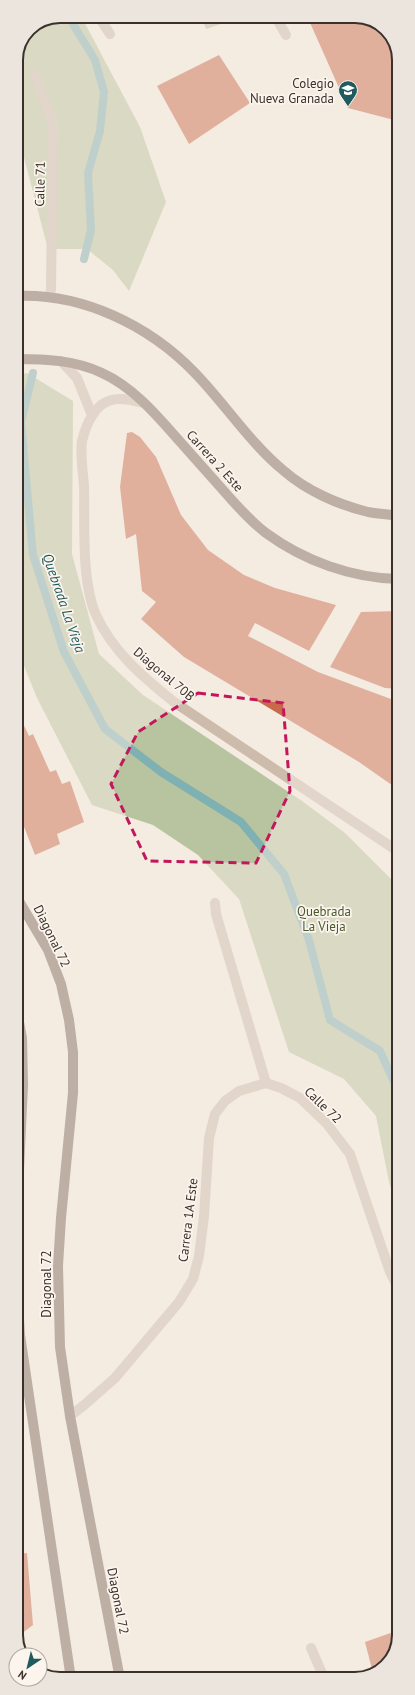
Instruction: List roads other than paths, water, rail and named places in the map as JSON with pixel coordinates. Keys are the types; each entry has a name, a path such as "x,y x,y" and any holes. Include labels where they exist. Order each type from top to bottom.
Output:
{"main road":[{"path":"23,296 49,297 80,303 116,316 147,334 173,353 194,372 265,453 285,472 302,483 345,505 370,512 392,515"},
{"name":"Carrera 2 Este","path":"23,359 61,361 89,367 118,381 157,416 244,514 266,533 293,550 318,562 352,573 392,578"},
{"name":"Diagonal 72","path":"23,908 48,950 61,984 69,1020 73,1052 73,1093 60,1218 58,1266 60,1347 70,1416 119,1672"},
{"name":"Diagonal 72","path":"23,1355 70,1672"}],"street":[{"path":"103,23 110,34"},
{"path":"279,23 286,35"},
{"name":"Calle 71","path":"35,75 53,123 51,290 49,297"},
{"path":"61,361 77,378 92,415"},
{"name":"Diagonal 70B","path":"143,403 122,398 110,400 92,415 82,442 87,584 96,614 106,635 121,655 153,685 174,702 392,847"},
{"path":"215,903 216,914 266,1083"},
{"name":"Carrera 1A Este","path":"70,1416 84,1406 115,1378 179,1302 193,1279 199,1256 204,1216 209,1138 215,1114 225,1101 239,1091 266,1083"},
{"name":"Calle 72","path":"266,1083 282,1088 300,1098 327,1124 350,1154 392,1276"},
{"path":"311,1648 321,1672"}],"waterway":[{"name":"Quebrada La Vieja","path":"72,23 95,60 104,92 100,131 88,173 91,230 84,259"},
{"name":"Quebrada La Vieja","path":"23,414 33,373"},
{"name":"Quebrada La Vieja","path":"23,444 33,555 64,652 105,729 161,772 241,822 284,874 309,940 330,1020 380,1051 392,1078"}],"place":[{"name":"Colegio Nueva Granada","path":"348,107"}]}
